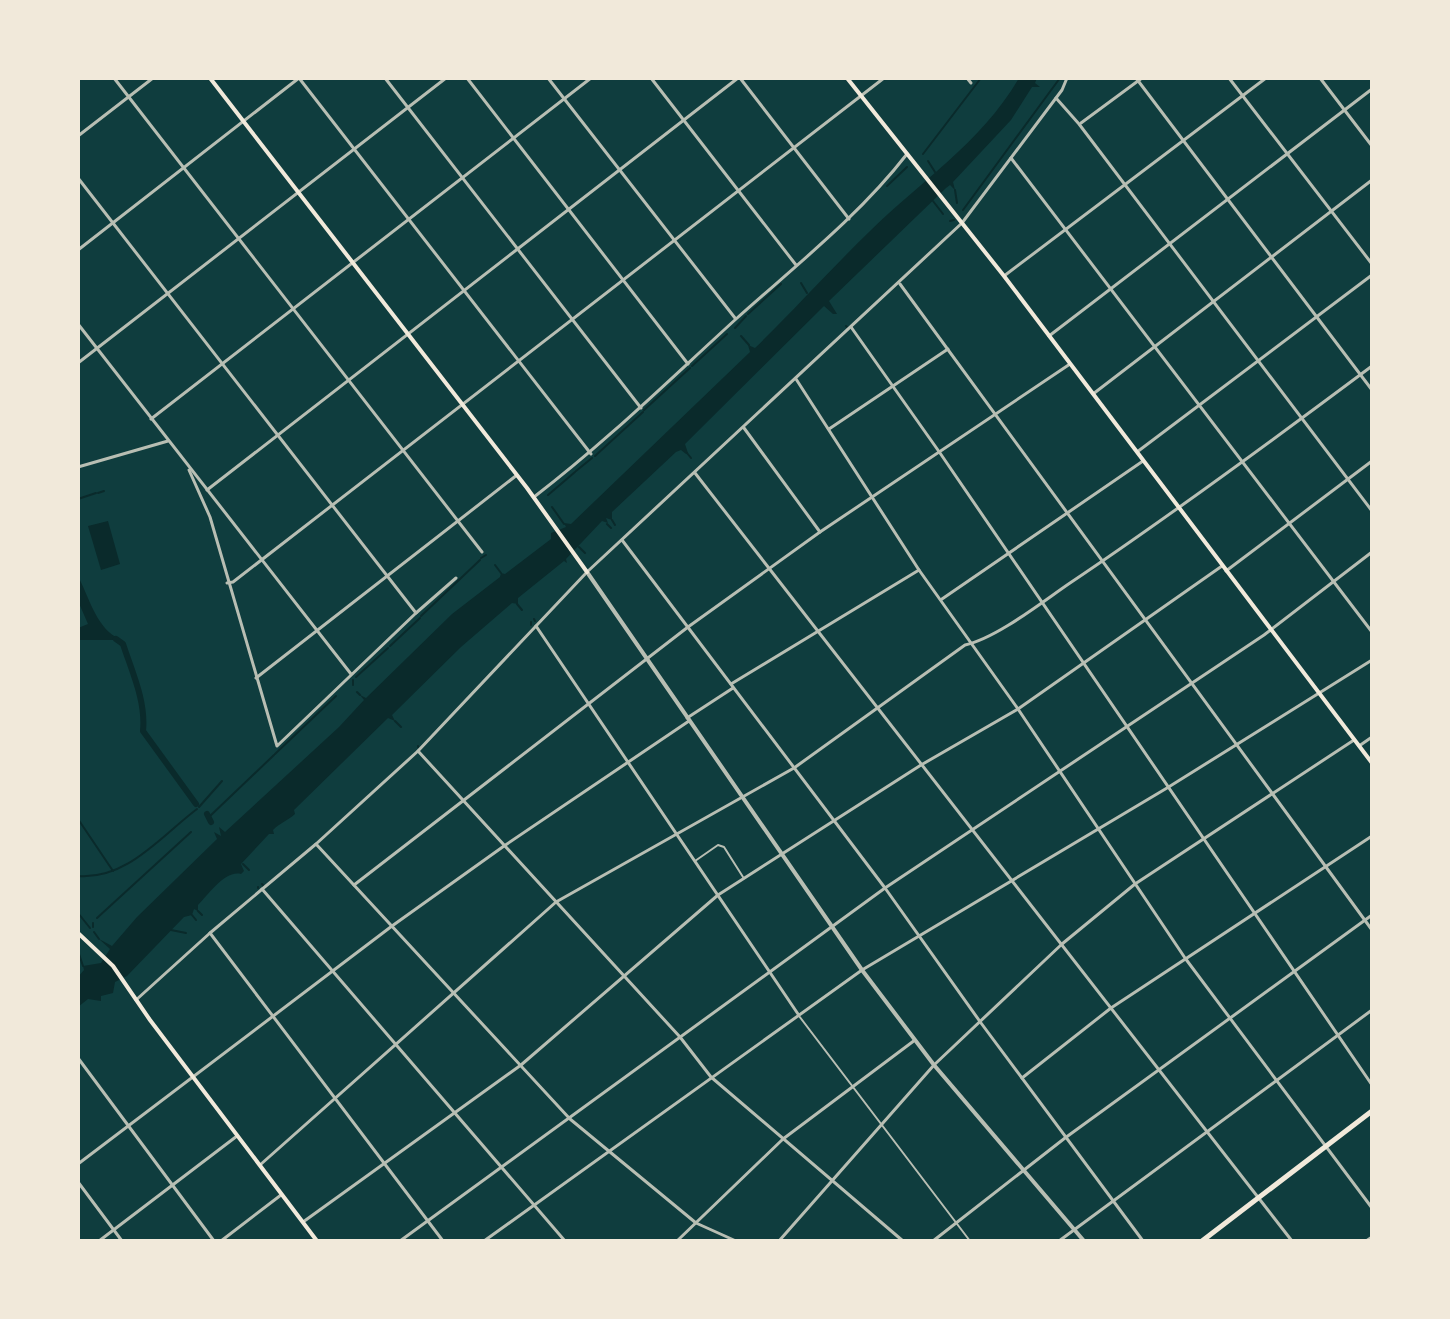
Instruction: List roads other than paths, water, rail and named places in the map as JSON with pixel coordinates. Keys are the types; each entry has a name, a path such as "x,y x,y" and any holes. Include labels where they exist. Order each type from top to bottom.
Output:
{"main road":[{"path":"210,78 534,497 587,572"},
{"path":"847,78 1004,276 1372,763"},
{"path":"78,933 104,955 317,1241"},
{"path":"1202,1241 1372,1111"}],"street":[{"path":"114,78 482,552"},
{"path":"78,136 153,78"},
{"path":"78,250 299,78 591,454"},
{"path":"385,78 641,408"},
{"path":"78,363 446,78"},
{"path":"467,78 688,364"},
{"path":"548,78 736,319"},
{"path":"151,419 591,78"},
{"path":"651,78 796,265"},
{"path":"207,490 739,78 849,219"},
{"path":"227,583 233,582 332,506 884,78"},
{"path":"967,78 971,83"},
{"path":"136,1000 418,751 587,572 962,223 1067,78"},
{"path":"1229,78 1372,264"},
{"path":"1004,276 1266,78"},
{"path":"1320,78 1372,146"},
{"path":"1079,124 1139,79 1372,390"},
{"path":"1049,336 1372,89"},
{"path":"1055,98 1079,124 1215,301 1372,511"},
{"path":"534,497 591,454 849,219 880,188 907,154"},
{"path":"1010,157 1372,632"},
{"path":"78,178 416,613"},
{"path":"1093,394 1372,180"},
{"path":"1137,452 1372,275"},
{"path":"900,282 1372,930"},
{"path":"78,324 351,675"},
{"path":"851,327 1372,1085"},
{"path":"829,429 948,349"},
{"path":"354,885 688,627 872,496 1070,364"},
{"path":"260,1165 556,902 794,768 965,645 979,642 1041,603 1179,509 1372,366"},
{"path":"796,379 919,570 1018,709 1185,958 1372,1208"},
{"path":"744,428 820,532"},
{"path":"78,467 168,441"},
{"path":"941,600 1143,461"},
{"path":"1226,571 1372,461"},
{"path":"189,470 210,517 277,746 456,578"},
{"path":"695,473 1292,1241"},
{"path":"256,678 517,475"},
{"path":"622,540 885,888 1143,1241"},
{"path":"400,1241 885,888 1270,629 1372,552"},
{"path":"303,1222 521,1065 718,895 921,765 1018,709 1222,566"},
{"path":"78,1164 272,1015 504,846 628,762 731,686 919,570"},
{"path":"587,572 862,970 934,1065 1084,1241"},
{"path":"535,625 798,1014 970,1241"},
{"path":"484,1241 862,970 1167,788 1372,660"},
{"path":"1359,746 1372,737"},
{"path":"779,1241 934,1065 1062,944 1135,884 1354,740"},
{"path":"418,751 680,1037 711,1077 903,1241"},
{"path":"1022,1078 1111,1008 1372,836"},
{"path":"316,844 570,1119 696,1223 736,1241"},
{"path":"695,861 718,845 724,847 744,878"},
{"path":"262,889 565,1241"},
{"path":"933,1241 1065,1138 1160,1072 1372,915"},
{"path":"210,933 443,1241"},
{"path":"1059,1241 1372,1010"},
{"path":"677,1241 783,1139 915,1040"},
{"path":"78,1058 214,1241"},
{"path":"99,1241 237,1136"},
{"path":"78,1182 122,1241"},
{"path":"221,1241 282,1195"},
{"path":"1366,1241 1372,1237"}],"water":[{"path":"1019,78 1037,78 1035,83 1040,87 1032,87 1011,120 953,182 955,190 950,185 946,188 829,301 837,314 824,306 685,444 688,453 681,450 676,452 612,512 612,520 606,518 608,523 602,521 566,559 567,563 564,561 518,598 518,604 512,603 461,647 392,715 395,721 388,718 294,810 295,814 273,830 274,834 269,834 241,864 244,871 241,874 229,876 218,884 198,905 198,911 194,909 192,915 184,917 127,976 115,982 113,993 101,996 101,1001 88,999 78,1007 78,977 84,970 83,966 101,963 110,949 99,939 112,946 137,917 217,839 214,832 221,836 219,827 225,832 339,727 364,700 360,695 366,698 452,614 500,577 501,573 505,574 551,539 551,533 566,527 564,523 571,524 750,352 748,345 755,348 869,232 969,142"},
{"path":"108,521 120,564 101,570 88,526"},
{"path":"78,576 98,618 116,637 115,640 78,640 78,628 88,624 78,601"}],"waterway":[{"path":"923,154 981,78"},
{"path":"963,210 1060,78"},
{"path":"928,161 935,172"},
{"path":"887,186 907,167"},
{"path":"955,190 957,203"},
{"path":"933,201 943,214"},
{"path":"950,221 954,220"},
{"path":"801,283 807,293"},
{"path":"748,314 781,284"},
{"path":"735,328 746,316"},
{"path":"692,366 727,334"},
{"path":"741,336 749,345"},
{"path":"644,410 690,368"},
{"path":"595,456 643,412"},
{"path":"687,453 691,458"},
{"path":"576,471 592,458"},
{"path":"548,495 575,472"},
{"path":"98,493 104,491"},
{"path":"78,499 96,493"},
{"path":"552,507 564,524"},
{"path":"612,520 615,525"},
{"path":"607,524 611,528"},
{"path":"579,547 585,553"},
{"path":"481,558 486,555"},
{"path":"421,616 480,560"},
{"path":"495,565 501,573"},
{"path":"517,604 522,610"},
{"path":"390,646 420,618"},
{"path":"116,639 123,644 138,687 143,731 196,804"},
{"path":"356,677 388,648"},
{"path":"353,680 353,685"},
{"path":"357,692 360,695"},
{"path":"275,754 336,696"},
{"path":"395,721 401,727"},
{"path":"209,817 274,755"},
{"path":"199,807 222,781"},
{"path":"78,876 96,875 128,864 197,809"},
{"path":"207,814 211,822"},
{"path":"78,819 113,871"},
{"path":"97,918 191,832"},
{"path":"243,864 249,870"},
{"path":"198,911 202,915"},
{"path":"78,913 90,928"},
{"path":"192,915 196,920"},
{"path":"171,930 186,933"},
{"path":"94,932 99,939"},
{"path":"78,951 83,966"}]}
